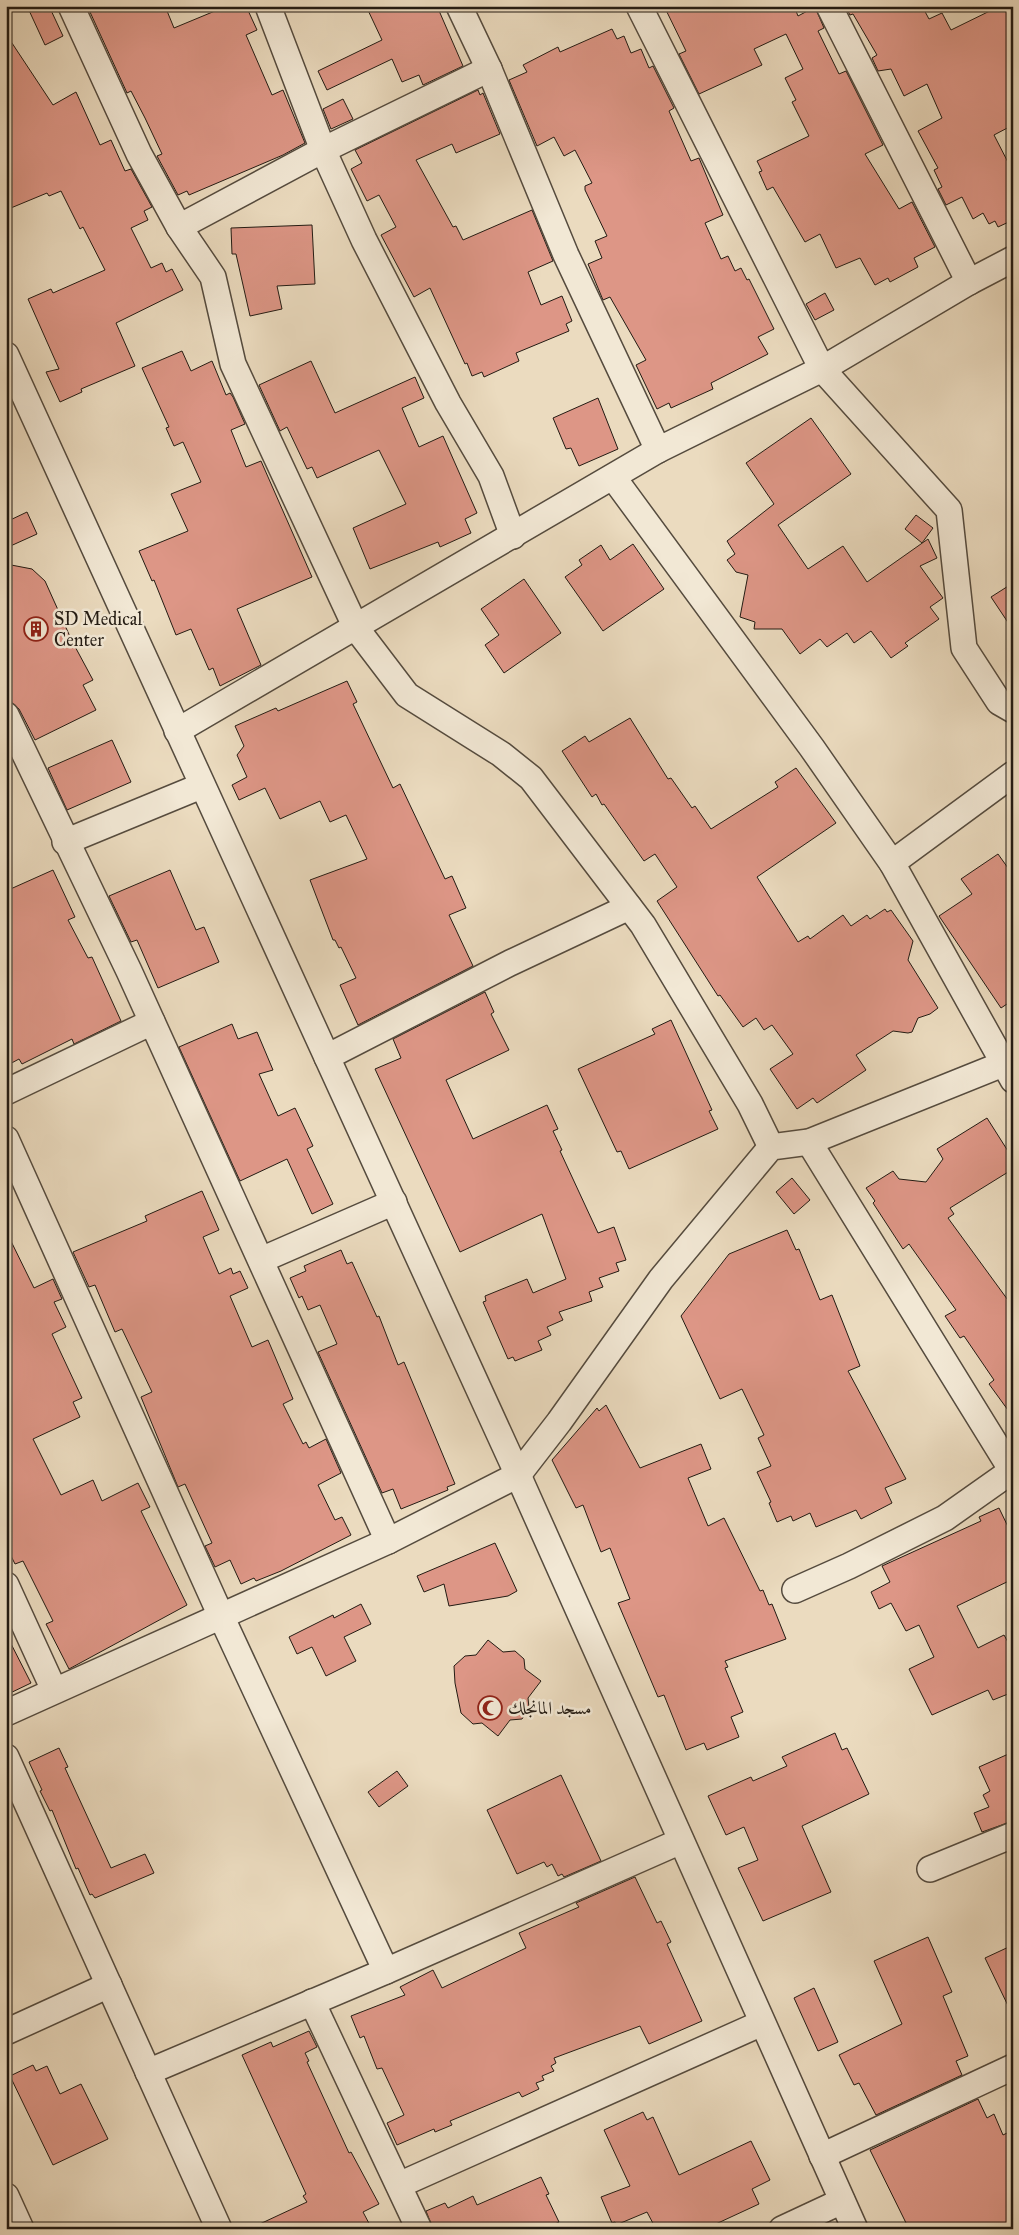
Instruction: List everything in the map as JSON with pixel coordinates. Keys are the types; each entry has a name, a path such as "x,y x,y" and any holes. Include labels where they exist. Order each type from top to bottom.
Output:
{"street":[{"path":"72,6 139,154 179,226 213,277 233,364 356,628 407,695 501,754 531,778 643,925 750,1104 771,1147"},
{"path":"268,6 322,150 364,240 439,386 491,476 513,536"},
{"path":"459,6 489,69 566,255 658,450"},
{"path":"639,6 822,369 949,510 964,648 999,702 1013,710"},
{"path":"829,6 968,282"},
{"path":"179,226 322,150 489,69"},
{"path":"177,731 658,450 822,369 968,282 1013,259"},
{"path":"6,355 201,786 518,1475 855,2229"},
{"path":"6,1713 388,1541 518,1475 559,1422 661,1279 771,1147 809,1142 1010,1069 892,863 812,748 613,477"},
{"path":"6,715 16,763 65,842 152,1022 388,1541"},
{"path":"892,863 1013,774"},
{"path":"65,842 201,786"},
{"path":"327,1057 510,963 629,907"},
{"path":"6,1092 152,1022"},
{"path":"6,1139 221,1616 386,1971"},
{"path":"795,1590 857,1562 945,1518 1012,1474 1006,1461 809,1142"},
{"path":"261,1260 394,1202"},
{"path":"6,1585 54,1690"},
{"path":"6,1757 219,2229"},
{"path":"930,1870 1013,1835"},
{"path":"148,2072 386,1971 681,1841"},
{"path":"6,2032 109,1985"},
{"path":"312,2002 419,2229"},
{"path":"399,2185 762,2023"},
{"path":"822,2156 1013,2067"},
{"path":"6,2196 21,2229"},
{"path":"782,2229 842,2201"}],"building":[{"path":"27,6 49,6 63,36 45,45"},
{"path":"103,6 165,6 174,28 227,6 246,6 257,30 246,35 272,95 283,90 305,143 283,155 189,195 187,191 178,195 157,156 162,154 145,118 131,91 127,93 90,12"},
{"path":"366,6 437,6 463,66 423,85 419,75 402,82 392,59 327,90 318,71 382,40"},
{"path":"664,6 794,6 798,16 815,7 824,28 818,31 839,74 846,71 883,145 865,154 899,209 912,202 935,247 914,258 918,267 890,282 888,278 875,285 860,258 836,268 820,234 805,242 773,187 767,190 759,172 762,171 757,161 809,136 792,102 796,100 785,78 803,69 786,34 754,49 762,65 699,94 679,54 686,51"},
{"path":"845,6 922,6 929,19 942,13 951,30 1000,6 1013,6 1013,125 994,135 1013,172 1013,220 998,227 995,221 989,224 983,213 973,219 962,197 946,205 938,189 942,187 934,170 938,168 918,131 942,118 927,84 904,96 891,69 878,71 872,58 877,55 853,14 850,15"},
{"path":"612,29 617,39 624,36 631,53 641,49 649,68 653,66 674,108 669,111 691,161 699,158 723,215 705,223 721,259 728,256 735,271 741,268 747,280 749,279 774,329 758,337 768,354 711,383 713,389 671,408 669,403 657,409 636,365 646,360 610,297 603,300 588,264 602,258 595,241 607,236 585,190 585,186 592,183 575,150 564,156 554,137 537,146 509,80 527,72 523,65 558,47 560,52"},
{"path":"6,34 53,105 76,92 100,145 111,140 125,171 131,169 152,207 144,211 148,220 131,228 151,268 162,263 166,272 172,269 183,290 116,323 135,366 81,389 82,392 60,402 46,372 59,369 28,299 51,289 53,293 105,270 83,227 80,229 61,191 49,196 47,193 6,210"},
{"path":"478,90 480,95 483,93 500,134 456,153 452,144 416,160 453,227 456,226 463,240 532,210 553,261 528,272 541,305 562,296 572,321 566,324 569,331 516,353 519,361 484,377 482,372 472,376 430,288 414,297 381,235 396,227 379,195 367,201 351,169 362,163 355,150"},
{"path":"343,99 353,119 331,129 323,109"},
{"path":"312,225 315,284 277,286 282,309 250,316 236,254 232,254 231,228"},
{"path":"825,293 834,310 815,320 806,304"},
{"path":"182,351 191,371 212,361 226,395 230,393 233,397 245,424 231,430 246,467 261,461 312,577 237,609 261,665 220,686 213,668 209,670 191,629 176,635 154,580 152,581 139,551 188,531 171,494 201,482 183,442 174,446 166,428 169,427 142,368"},
{"path":"311,361 335,413 415,377 424,398 402,408 419,447 443,436 477,513 465,519 471,533 440,547 438,542 370,569 353,528 406,504 379,450 317,478 312,467 307,469 287,427 280,431 259,385"},
{"path":"598,398 618,449 579,466 571,448 566,449 553,418"},
{"path":"811,418 851,474 778,525 808,569 843,546 867,582 928,539 937,558 920,566 943,598 930,607 939,619 905,643 908,646 891,658 871,631 854,643 847,633 827,647 820,639 800,654 782,629 754,629 755,622 740,617 748,575 736,572 727,560 735,554 727,541 774,504 746,463"},
{"path":"27,512 37,534 6,548 6,522"},
{"path":"916,515 933,528 922,543 905,529"},
{"path":"633,544 664,589 603,631 565,577 582,565 579,560 601,545 610,560"},
{"path":"6,564 32,569 45,581 72,641 93,680 83,685 96,710 35,740 19,709 11,702 6,692"},
{"path":"524,579 561,633 504,673 485,645 499,635 481,609"},
{"path":"1013,583 1013,630 991,597"},
{"path":"347,681 357,702 353,704 393,788 400,784 445,879 452,876 466,908 449,915 473,966 358,1025 340,985 356,978 341,947 339,948 335,940 333,940 310,880 367,859 346,815 330,822 320,801 280,819 265,788 239,800 232,785 247,777 237,755 244,746 235,726 276,708 278,711"},
{"path":"630,718 668,779 671,778 692,808 695,806 711,829 778,787 775,782 796,768 836,823 757,877 798,942 808,936 810,939 843,915 851,926 867,915 870,919 885,909 887,912 891,910 913,941 908,960 938,1008 930,1014 918,1018 912,1032 893,1031 856,1055 866,1070 817,1103 813,1098 797,1109 770,1069 793,1054 772,1025 764,1030 756,1018 743,1027 720,995 718,996 657,901 677,887 655,854 644,861 604,804 602,805 596,794 592,797 562,751 585,736 589,742"},
{"path":"112,740 131,782 67,810 48,768"},
{"path":"998,854 1013,875 1013,1000 1001,1008 939,916 972,894 961,879"},
{"path":"53,870 75,917 68,920 88,958 92,957 121,1021 74,1044 72,1039 22,1064 19,1059 6,1066 6,891"},
{"path":"170,870 196,930 204,927 219,962 158,988 137,940 131,942 109,896"},
{"path":"485,992 494,1012 491,1014 509,1050 446,1080 473,1139 547,1105 558,1129 553,1131 562,1150 560,1151 598,1233 614,1227 626,1260 616,1263 619,1271 599,1278 603,1287 589,1292 592,1301 559,1312 563,1320 547,1327 551,1335 538,1341 542,1350 515,1361 513,1357 508,1359 483,1302 486,1301 485,1296 527,1279 533,1293 566,1279 542,1214 460,1252 375,1069 401,1058 393,1039"},
{"path":"671,1020 712,1110 709,1111 718,1129 629,1169 621,1151 617,1152 578,1069 655,1034 652,1029"},
{"path":"232,1024 238,1039 257,1032 273,1070 259,1074 278,1116 295,1108 313,1146 307,1149 333,1204 312,1214 287,1159 240,1181 179,1047"},
{"path":"987,1118 1013,1159 1013,1169 950,1208 954,1214 948,1218 1013,1307 1013,1417 989,1384 994,1380 964,1336 960,1338 945,1316 956,1310 909,1244 903,1249 873,1203 875,1201 866,1188 893,1171 899,1179 926,1182 943,1159 937,1149"},
{"path":"792,1178 810,1200 794,1214 776,1192"},
{"path":"202,1191 219,1230 203,1237 219,1274 231,1268 233,1274 240,1271 248,1288 230,1296 252,1347 268,1340 293,1399 283,1404 303,1444 306,1442 309,1448 326,1439 341,1473 318,1485 335,1520 342,1517 351,1535 281,1571 256,1581 254,1578 241,1584 230,1560 215,1567 205,1546 212,1543 185,1484 178,1487 141,1397 152,1392 122,1329 115,1332 95,1285 89,1287 73,1252 147,1221 145,1216"},
{"path":"787,1230 796,1250 799,1249 820,1300 832,1295 860,1366 848,1371 906,1479 885,1488 892,1503 861,1519 856,1510 816,1527 810,1513 793,1521 791,1516 777,1522 769,1503 771,1502 757,1472 771,1466 758,1438 764,1435 742,1389 720,1399 681,1316 729,1254"},
{"path":"6,1231 34,1288 53,1279 62,1299 54,1302 66,1327 52,1334 82,1398 73,1402 80,1417 33,1439 61,1495 93,1480 102,1501 138,1483 150,1507 141,1511 187,1605 69,1669 46,1624 53,1621 23,1561 15,1564 6,1546"},
{"path":"341,1250 347,1264 352,1262 377,1317 379,1316 398,1365 404,1362 455,1484 447,1487 448,1490 401,1509 393,1489 382,1493 318,1352 337,1344 320,1305 308,1310 302,1296 299,1298 290,1278 306,1271 304,1266"},
{"path":"606,1405 640,1468 701,1444 711,1469 688,1478 708,1526 724,1518 760,1591 763,1590 769,1605 772,1604 786,1639 725,1661 728,1667 725,1668 743,1712 731,1717 739,1737 707,1750 704,1743 686,1750 664,1695 658,1697 618,1603 630,1599 610,1548 601,1552 583,1505 576,1508 552,1460 597,1408 599,1411"},
{"path":"999,1508 1013,1537 1013,1579 957,1606 978,1648 1004,1635 1013,1651 1013,1692 993,1700 988,1690 932,1715 909,1669 934,1657 919,1625 906,1631 891,1603 879,1609 871,1592 890,1582 882,1566 981,1521 979,1517"},
{"path":"495,1543 517,1591 508,1596 449,1606 444,1584 424,1592 417,1576"},
{"path":"361,1604 371,1624 344,1637 356,1661 326,1676 312,1647 297,1654 289,1637 333,1615 334,1618"},
{"path":"6,1634 31,1683 6,1695"},
{"path":"488,1640 503,1652 515,1651 524,1659 525,1669 541,1681 528,1698 529,1708 522,1719 510,1720 498,1736 482,1723 473,1724 461,1713 455,1683 454,1666 465,1656 476,1655"},
{"path":"835,1733 842,1750 847,1748 869,1794 802,1826 831,1892 763,1921 738,1868 758,1860 744,1827 726,1835 708,1796 751,1777 753,1781 787,1766 782,1757"},
{"path":"59,1748 68,1767 65,1768 111,1868 145,1854 154,1873 95,1898 92,1894 90,1895 78,1868 76,1869 52,1810 50,1811 40,1791 42,1790 29,1762"},
{"path":"1013,1752 1013,1821 982,1832 974,1813 989,1807 983,1795 990,1791 979,1767"},
{"path":"397,1771 408,1786 379,1807 368,1792"},
{"path":"561,1775 601,1861 564,1877 562,1874 558,1876 552,1864 547,1867 544,1862 517,1874 487,1810"},
{"path":"635,1877 657,1923 661,1921 671,1942 667,1944 702,2021 649,2044 640,2026 554,2058 556,2063 551,2066 554,2071 542,2076 544,2080 536,2083 539,2089 522,2097 519,2092 450,2121 452,2125 435,2132 434,2129 397,2145 387,2123 404,2115 382,2068 377,2069 364,2036 360,2038 351,2016 405,1995 400,1987 433,1970 442,1988 526,1948 519,1933 579,1907 576,1903"},
{"path":"928,1937 952,1992 943,1996 968,2056 956,2061 962,2075 876,2115 859,2083 854,2085 839,2055 902,2024 874,1961"},
{"path":"1013,1945 1013,2016 985,1958"},
{"path":"814,1988 838,2042 818,2051 794,1998"},
{"path":"309,2031 317,2047 305,2053 309,2061 307,2062 349,2153 351,2152 379,2204 363,2212 372,2229 249,2229 307,2202 303,2196 306,2194 242,2055 271,2042 273,2047"},
{"path":"33,2065 36,2071 47,2066 60,2094 81,2084 108,2139 53,2165 10,2076"},
{"path":"978,2099 987,2118 994,2114 1003,2135 1013,2130 1013,2229 909,2229 870,2150"},
{"path":"643,2112 647,2120 653,2117 679,2175 751,2141 770,2180 752,2189 759,2204 705,2229 656,2229 647,2212 616,2225 615,2222 612,2223 601,2197 630,2186 604,2130"},
{"path":"541,2177 549,2194 546,2195 559,2222 545,2229 433,2229 426,2211 445,2203 448,2208 473,2196 477,2205"}],"place":[{"name":"SD Medical Center","path":"36,629"},
{"name":"مسجد المانجلك","path":"490,1708"}]}
